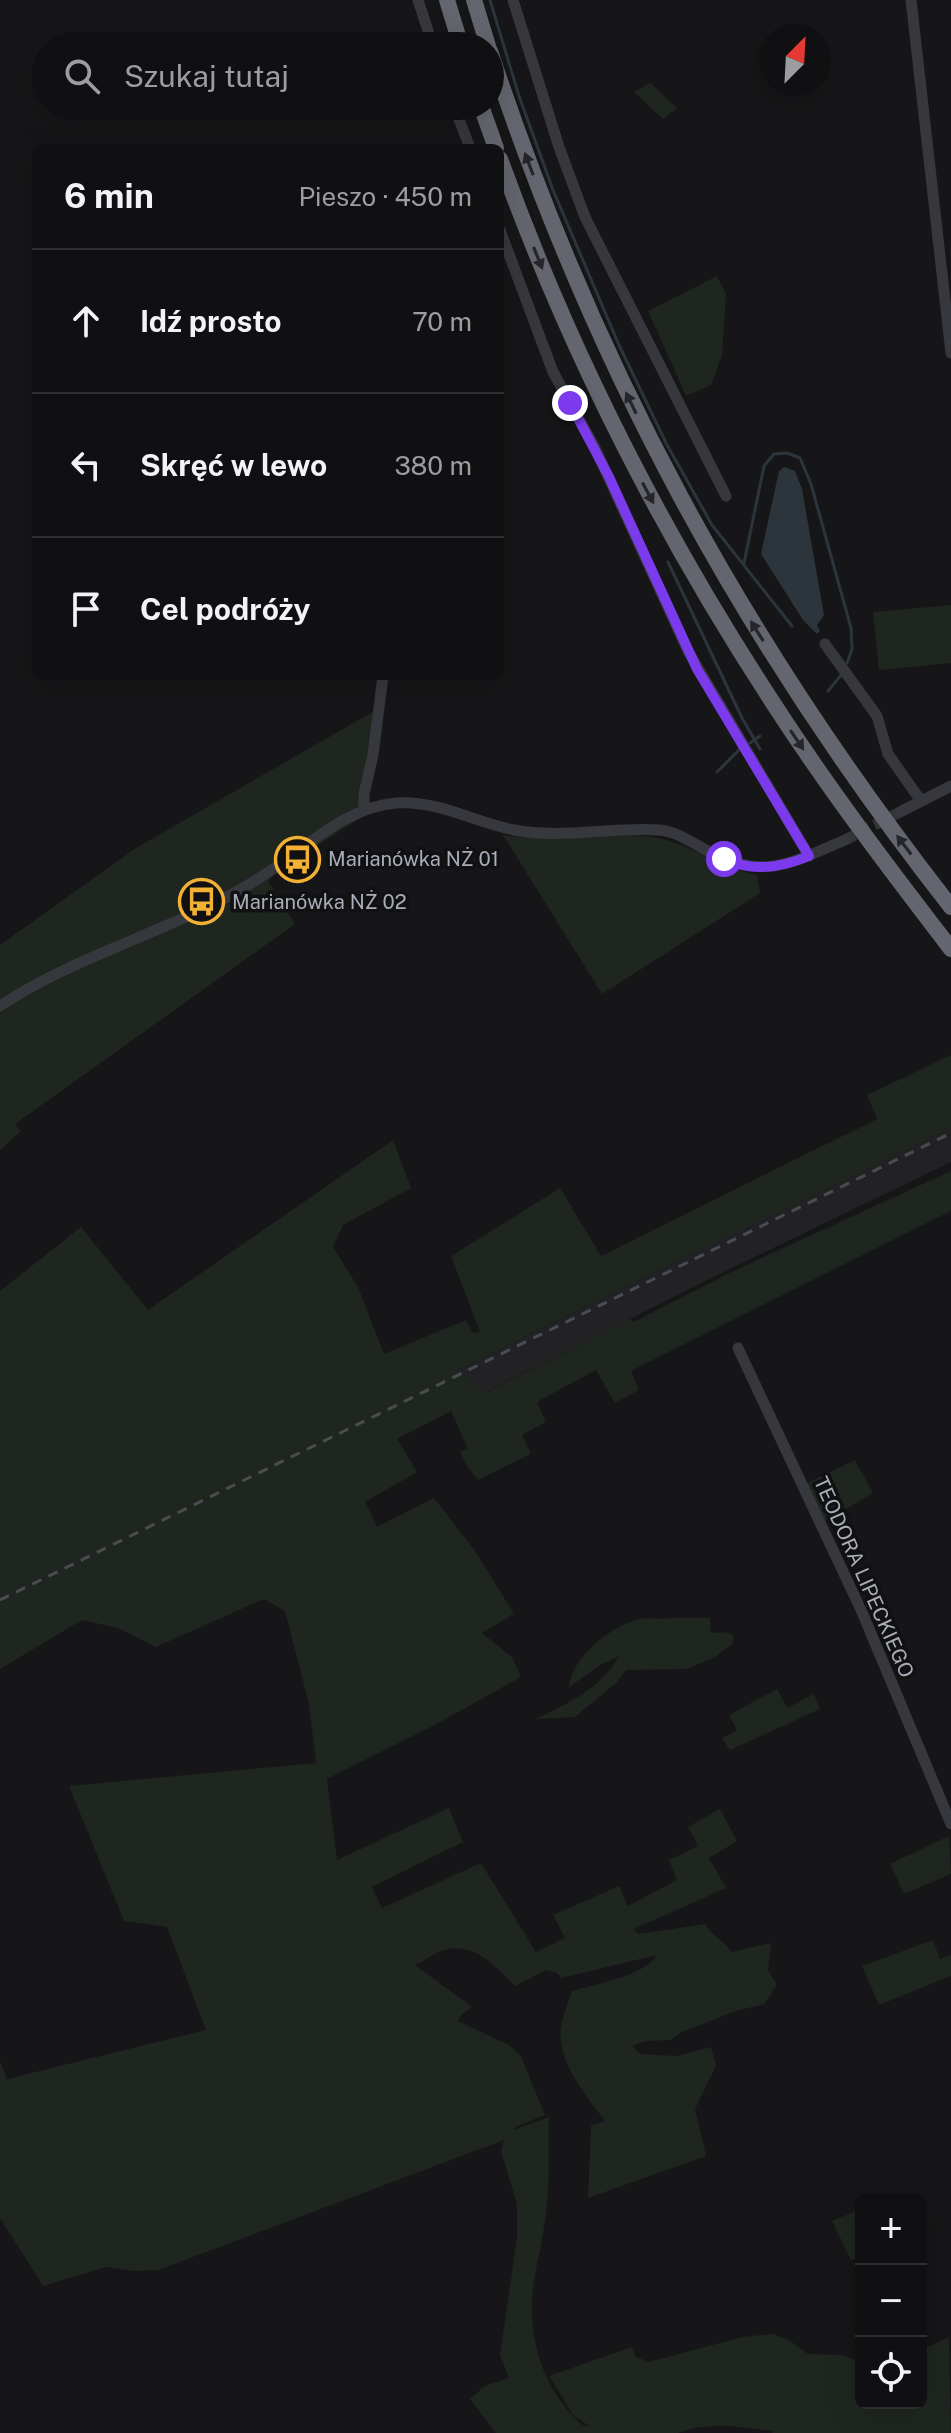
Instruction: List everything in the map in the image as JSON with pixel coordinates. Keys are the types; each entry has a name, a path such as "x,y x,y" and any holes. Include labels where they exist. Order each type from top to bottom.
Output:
{"highway":[{"path":"447,0 457,32"},
{"path":"474,0 484,32"},
{"path":"504,93 582,296 673,486 793,689 867,796 951,907"},
{"path":"486,120 495,144"},
{"path":"504,169 589,375 677,546 793,735 951,949"}],"street":[{"path":"418,0 428,32"},
{"path":"513,0 559,147 585,217 726,496"},
{"path":"911,0 951,353"},
{"path":"459,120 468,144"},
{"path":"504,241 553,372 602,463 687,649 809,856"},
{"path":"825,644 877,716 888,754 921,801"},
{"path":"364,810 362,803 373,755 382,680"},
{"path":"900,812 951,786"},
{"path":"0,1006 34,986 240,890 331,828 364,810 394,803 422,804 529,832 663,830 730,862 749,867 776,867 845,840"},
{"name":"TEODORA LIPECKIEGO","path":"738,1348 862,1612 951,1824"}],"shaded area":[{"path":"650,83 677,108 663,119 634,92"},
{"path":"717,276 726,294 722,355 711,385 686,396 648,311"},
{"path":"784,467 795,471 802,489 824,615 817,625 820,631 817,634 803,620 761,554 779,471"},
{"path":"951,605 951,663 879,670 873,612"},
{"path":"381,707 365,815 270,876 269,883 295,924 15,1124 21,1131 0,1150 0,945 136,848"},
{"path":"503,835 540,838 634,835 666,840 757,875 760,893 602,994"},
{"path":"951,1055 951,1128 457,1370 485,1393 630,1319 634,1322 729,1273 951,1171 951,1211 631,1371 639,1390 615,1403 596,1370 537,1402 546,1422 522,1435 531,1454 478,1480 460,1452 468,1449 451,1411 397,1439 417,1472 365,1502 377,1527 434,1498 476,1552 514,1614 482,1633 512,1657 521,1677 433,1726 327,1779 337,1860 449,1808 463,1842 372,1887 382,1908 481,1863 536,1952 565,1938 553,1915 619,1886 628,1906 677,1880 669,1860 698,1846 688,1827 720,1809 737,1841 709,1858 726,1888 634,1929 638,1934 705,1924 731,1952 771,1943 768,1970 777,1985 764,2004 736,2011 682,2032 671,2040 645,2041 632,2046 640,2054 676,2056 711,2047 716,2066 695,2109 706,2156 588,2198 591,2126 605,2121 582,2089 563,2053 561,2027 564,2013 572,1991 631,1974 657,1955 561,1978 557,1973 546,1970 515,1986 484,1958 465,1949 441,1951 415,1965 472,2007 458,2021 509,2045 521,2056 545,2115 513,2130 549,2117 547,2203 532,2302 535,2342 540,2361 557,2396 569,2412 584,2426 589,2426 573,2415 549,2376 632,2347 636,2357 649,2362 742,2337 772,2334 789,2340 808,2354 843,2355 855,2360 855,2409 927,2409 927,2347 949,2337 951,2433 772,2433 774,2431 726,2426 702,2427 678,2433 496,2433 470,2399 485,2386 509,2378 500,2355 517,2238 517,2204 501,2151 504,2140 158,2270 106,2267 43,2286 0,2218 0,2061 7,2079 206,2030 167,1927 124,1921 69,1786 316,1763 309,1704 285,1611 264,1599 156,1647 118,1628 82,1620 0,1669 0,1291 81,1227 148,1310 393,1140 411,1188 343,1225 333,1247 358,1287 384,1354 466,1320 473,1333 480,1332 451,1256 560,1188 601,1256 877,1119 867,1095"},
{"path":"951,1128 951,1162 484,1393 457,1370"},
{"path":"855,1460 873,1493 822,1523 807,1483"},
{"path":"710,1618 711,1633 734,1635 732,1644 714,1658 686,1669 626,1670 617,1682 575,1717 535,1719 583,1694 603,1677 619,1656 569,1687 571,1676 585,1654 617,1628 639,1619"},
{"path":"777,1689 787,1708 814,1694 820,1709 730,1750 722,1738 737,1730 729,1715"},
{"path":"949,1836 951,1874 904,1894 890,1864"},
{"path":"933,1940 940,1959 951,1955 951,1976 879,2005 862,1966"},
{"path":"855,2211 855,2258 851,2260 832,2221"}],"waterway":[{"path":"490,0 500,32"},
{"path":"504,46 553,190 619,345 666,443 712,525 792,626"},
{"path":"744,563 764,466 774,454 787,453 800,458 811,484 851,628 852,649 847,663"},
{"path":"668,562 742,718 760,749"},
{"path":"828,691 842,674"},
{"path":"750,743 760,736"},
{"path":"717,772 740,749"}],"tunnel":[{"path":"845,840 900,812"}],"railway":[{"path":"0,1600 951,1133"}],"place":[{"name":"Marianówka NŻ 01","path":"297,859"},
{"name":"Marianówka NŻ 02","path":"201,902"}],"route":[{"path":"570,403 609,477 697,669 809,856 765,868 744,867 724,859"}]}
